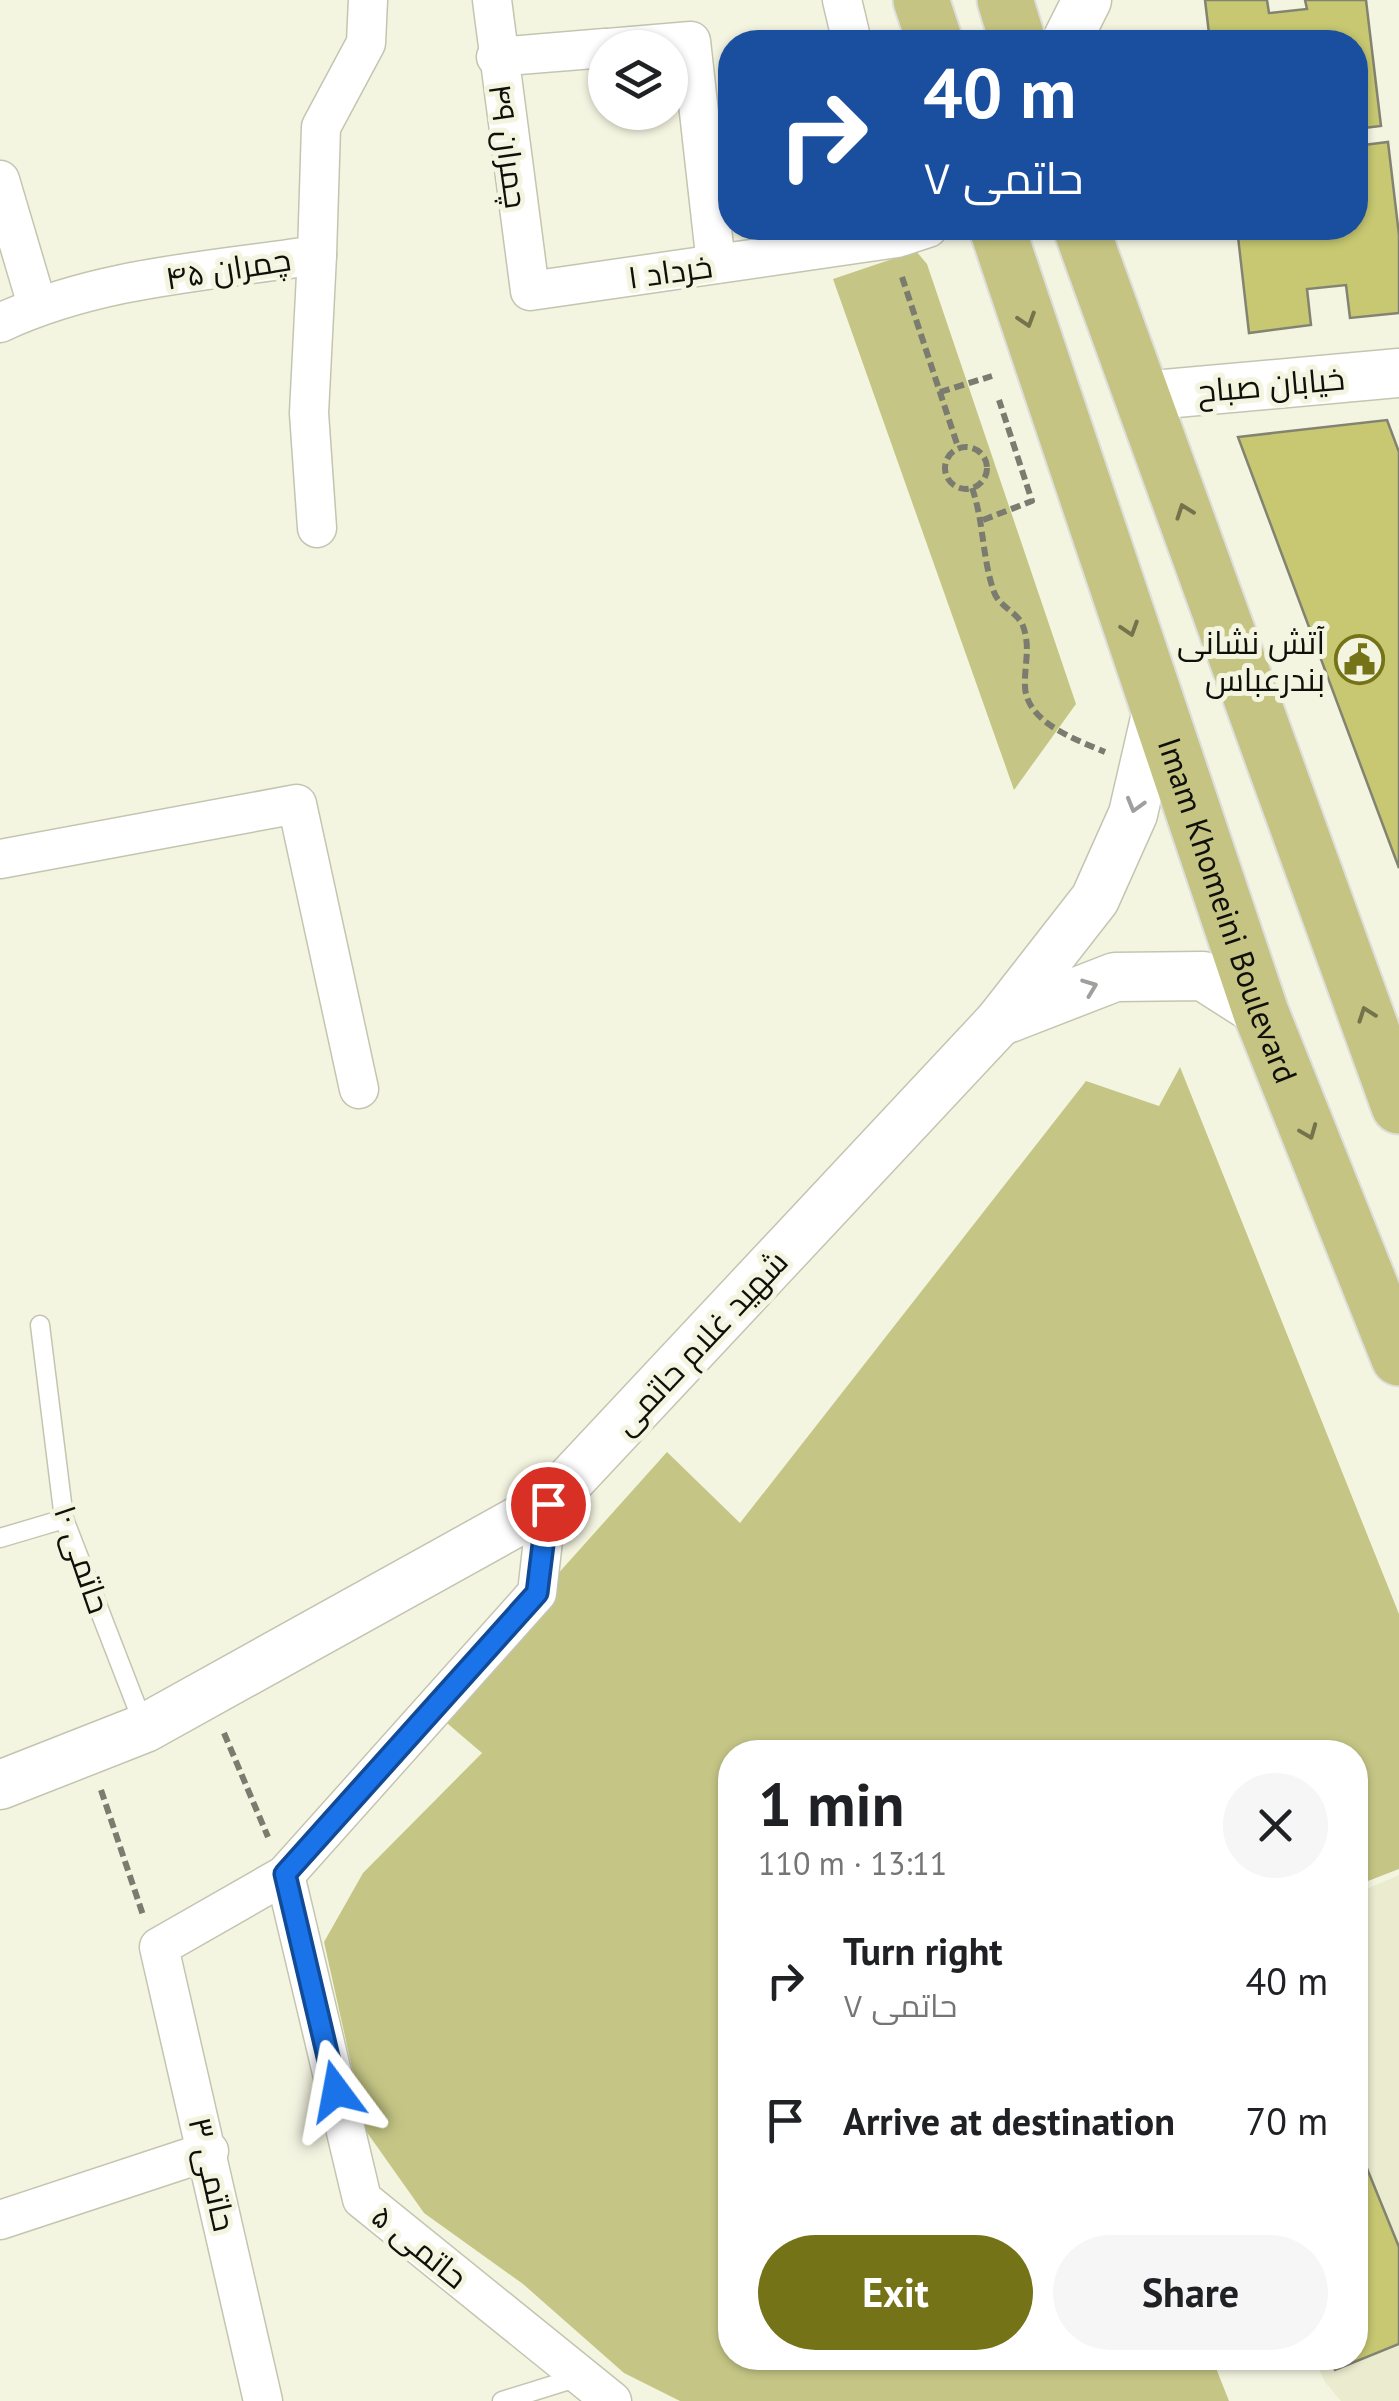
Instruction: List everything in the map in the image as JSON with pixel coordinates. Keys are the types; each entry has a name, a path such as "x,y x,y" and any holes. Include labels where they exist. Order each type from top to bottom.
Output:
{"main road":[{"path":"921,0 932,30"},
{"path":"1005,0 1014,30"},
{"name":"Imam Khomeini Boulevard","path":"1001,240 1261,1013 1399,1358"},
{"path":"1086,240 1399,1106"}],"street":[{"name":"چمران ۴۵","path":"0,323 38,305 110,286 317,255 322,126 366,43 368,0"},
{"name":"چمران ۴۹","path":"492,0 496,56 530,291"},
{"path":"842,0 849,30"},
{"path":"1072,30 1086,0"},
{"path":"688,41 691,41 716,264"},
{"path":"496,56 588,49"},
{"path":"0,180 38,305"},
{"name":"خرداد ۱","path":"530,291 854,240"},
{"path":"317,255 309,413 317,528"},
{"name":"خیابان صباح","path":"1142,396 1399,372"},
{"path":"1000,1022 1095,899 1134,814 1157,710"},
{"path":"0,859 297,804 358,1089"},
{"name":"شهید غلام حاتمی","path":"0,1785 145,1728 548,1504 1000,1022 1114,977 1203,976 1261,1013"},
{"path":"159,1948 285,1874 537,1593 548,1504"},
{"name":"حاتمی ۵","path":"285,1874 362,2199 612,2401"},
{"name":"حاتمی ۳","path":"159,1948 209,2152 263,2401"},
{"path":"0,2220 209,2152"}],"lane":[{"name":"حاتمی ۱۰","path":"40,1325 64,1518 145,1728"},
{"path":"0,1538 64,1518"},
{"path":"502,2401 579,2377"}],"path":[{"path":"905,240 902,280 958,446"},
{"path":"983,520 1032,501 986,358"},
{"path":"940,392 992,376"},
{"path":"958,446 978,449 988,465 982,484 963,491 946,480 944,460 958,446"},
{"path":"972,488 983,520 986,568 996,599 1022,622 1029,657 1025,690 1042,719 1143,772"},
{"path":"207,1692 285,1874"},
{"path":"88,1752 147,1928 159,1948"}],"shaded area":[{"path":"1399,1875 1399,2401 1341,2401 1320,2370 1368,2370 1368,1888"}],"green space":[{"path":"916,251 927,264 1076,704 1014,790 833,279"},
{"path":"1180,1067 1399,1614 1399,1869 1368,1881 1368,1740 718,1740 718,2370 1217,2370 1229,2401 680,2401 624,2373 523,2284 424,2213 366,2131 324,1942 363,1873 482,1753 434,1712 667,1452 740,1523 1086,1081 1159,1106"}],"building":[{"path":"1205,0 1267,0 1269,13 1307,9 1305,0 1366,0 1381,126 1368,128 1368,30 1209,30"},
{"path":"1388,142 1399,235 1399,313 1350,318 1346,285 1307,289 1311,325 1249,333 1238,240 1368,240 1368,144"},
{"name":"آتش نشانی بندرعباس","path":"1387,420 1399,452 1399,868 1238,437"},
{"path":"1368,2171 1399,2247 1399,2344 1368,2357"}],"place":[{"name":"آتش نشانی بندرعباس","path":"1360,660"}],"route":[{"path":"336,2091 285,1874 537,1593 548,1504"}]}
